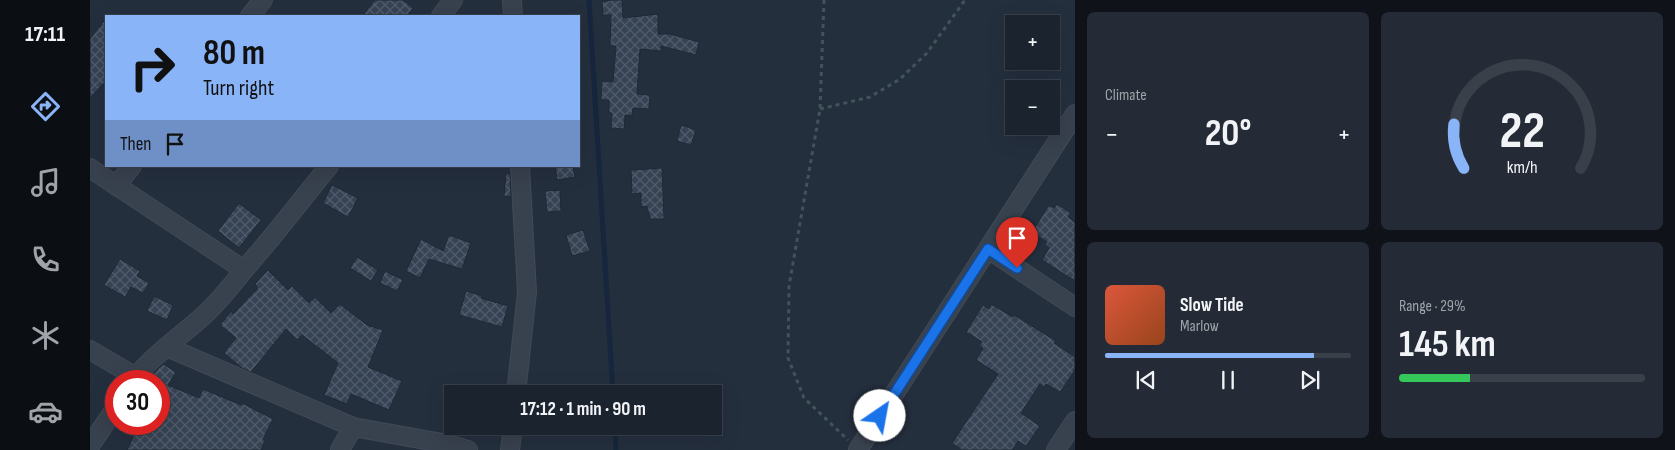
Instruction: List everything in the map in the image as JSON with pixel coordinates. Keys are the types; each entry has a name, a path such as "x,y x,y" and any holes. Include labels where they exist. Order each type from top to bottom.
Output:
{"street":[{"path":"251,15 263,0"},
{"path":"442,15 453,0"},
{"path":"512,0 513,15"},
{"path":"858,450 1075,114"},
{"path":"116,186 131,167"},
{"path":"144,370 224,295 328,167"},
{"path":"517,385 527,292 520,167"},
{"path":"90,168 244,270"},
{"path":"988,249 1075,307"},
{"path":"167,347 353,427 468,450"},
{"path":"90,350 121,370"},
{"path":"1056,450 1075,421"},
{"path":"90,446 105,424"},
{"path":"340,450 353,427"},
{"path":"510,450 512,435"}],"path":[{"path":"824,0 820,109 789,286 788,358 804,398 858,450"},
{"path":"820,109 870,97 900,78 926,53 965,0"}],"building":[{"path":"375,0 403,0 413,8 408,15 363,15"},
{"path":"622,0 623,18 658,14 658,34 670,34 699,42 696,55 661,46 661,51 640,49 637,94 650,95 649,109 633,108 632,116 625,115 624,129 611,128 612,113 609,113 609,100 601,100 602,81 613,82 616,46 610,46 611,15 603,15 602,2"},
{"path":"105,19 105,82 90,98 90,39"},
{"path":"681,125 696,130 691,145 677,141"},
{"path":"555,167 573,167 575,177 557,180"},
{"path":"662,168 664,219 650,219 647,206 641,207 641,193 632,194 631,170"},
{"path":"506,173 510,174 511,197 504,196"},
{"path":"332,185 358,198 348,217 323,203"},
{"path":"560,190 561,211 547,212 545,191"},
{"path":"239,203 261,220 239,248 218,231"},
{"path":"1057,204 1071,213 1068,217 1075,222 1075,281 1042,260 1049,248 1045,245 1047,242 1032,232 1049,205 1054,208"},
{"path":"583,230 590,251 572,256 566,235"},
{"path":"449,235 471,243 462,269 429,259 420,278 406,271 421,239 443,251"},
{"path":"357,257 378,270 371,281 350,268"},
{"path":"120,259 140,271 137,276 149,283 143,293 131,287 125,297 104,285"},
{"path":"268,270 288,290 292,286 309,303 315,297 331,313 340,304 367,325 383,330 368,367 402,381 389,410 351,394 347,404 324,395 338,363 302,335 297,340 286,329 251,372 242,368 224,353 236,338 220,325 231,311 233,314 258,288 255,284"},
{"path":"385,271 403,280 397,291 380,283"},
{"path":"466,291 482,296 481,298 508,306 502,327 459,315"},
{"path":"154,296 173,305 167,320 147,311"},
{"path":"991,304 1013,317 1014,315 1056,341 1054,343 1075,357 1075,370 1060,392 1046,384 1044,387 1040,384 1021,413 1040,426 1026,446 1018,441 1012,450 962,450 952,443 998,374 976,360 983,348 979,345 982,342 966,332 983,305 989,309"},
{"path":"163,364 176,372 170,382 170,370 157,370"},
{"path":"170,386 199,398 203,389 241,405 242,403 273,419 263,439 265,440 261,450 127,450 134,435 170,435"}],"waterway":[{"path":"589,0 612,385"},
{"path":"615,435 616,450"}],"route":[{"path":"880,416 988,249 1017,268"}]}
